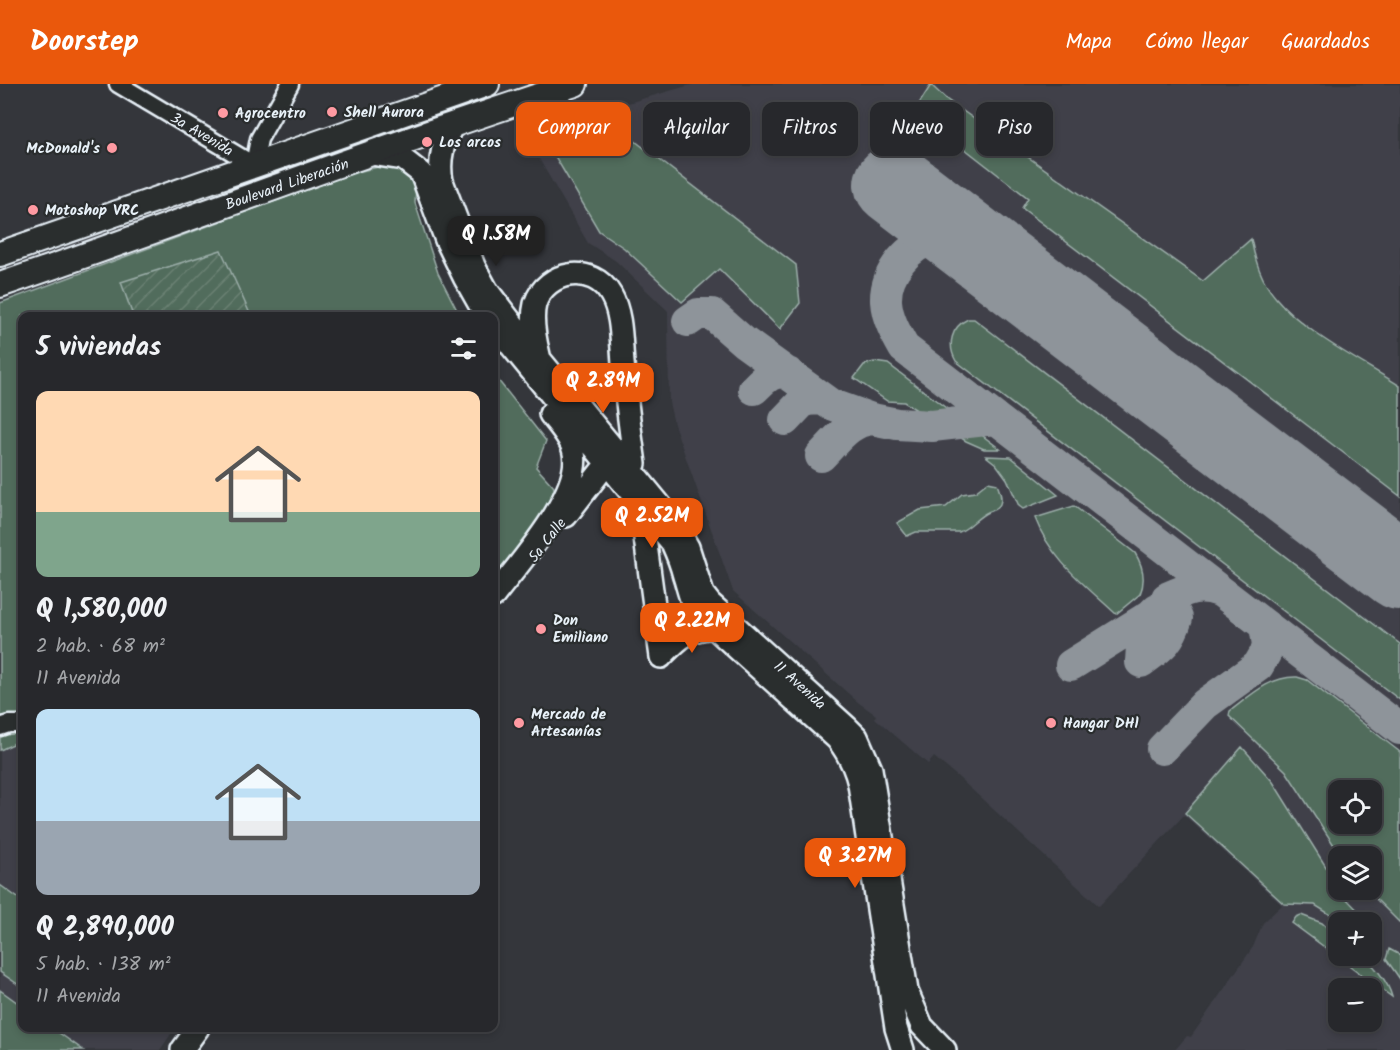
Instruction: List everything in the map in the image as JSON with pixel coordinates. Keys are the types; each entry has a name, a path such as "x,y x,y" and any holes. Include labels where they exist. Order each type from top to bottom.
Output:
{"highway":[{"name":"Boulevard Liberación","path":"0,254 487,84"},
{"name":"Boulevard Liberación","path":"0,285 454,123 575,84"}],"main road":[{"name":"11 Avenida","path":"454,123 445,140 440,167 442,181 474,266 487,290 539,358 671,518 688,547 703,594 710,603 847,738"},
{"path":"371,154 403,159 421,172 446,240 484,312"},
{"path":"539,358 534,320 535,305 542,291 552,280 565,275 591,278 607,289 616,306 635,464"},
{"name":"11 Avenida","path":"498,330 672,543 680,560 693,606 714,628 847,738"},
{"path":"498,351 562,430 574,452 574,469 563,502 498,591"},
{"path":"616,440 627,397"},
{"name":"5a Calle","path":"498,604 601,471"},
{"path":"643,523 661,657 686,634 699,628 714,628"},
{"path":"847,738 846,751 855,767 859,784 897,1036 903,1050"},
{"path":"847,738 871,769 907,991 922,1026 945,1050"},
{"path":"182,1050 195,1032"}],"street":[{"name":"3a Avenida","path":"118,84 254,165"},
{"path":"254,165 259,139 290,84"},
{"path":"0,727 18,724"}],"shaded area":[{"path":"694,84 1400,84 1400,1050 1175,1050 1187,1036 1191,1037 1253,947 1263,923 1282,905 1184,815 1099,906 958,777 934,757 928,764 875,718 876,715 859,703 733,591 674,424 669,402 668,311 616,261 588,243 537,156 631,156 631,102"},
{"path":"18,742 18,1032 172,1032 160,1050 0,1050 0,750"}],"green space":[{"path":"931,85 950,102 920,102"},
{"path":"964,112 976,120 976,156 1026,156 1203,281 1251,239 1263,277 1276,298 1288,311 1318,335 1400,386 1400,496 1022,208 1028,198 964,148"},
{"path":"631,138 643,147 643,156 655,156 796,265 800,303 780,329 719,269 682,302 624,248 599,231 555,156 631,156"},
{"path":"386,165 395,166 410,176 416,186 415,203 438,273 458,312 18,312 18,742 0,750 0,303 349,174"},
{"path":"221,250 249,312 132,312 121,282"},
{"path":"974,319 1400,644 1400,700 956,361 951,343 952,337 962,322"},
{"path":"874,362 888,364 1000,449 984,449 966,441 904,402 887,401 854,378 864,365"},
{"path":"498,380 546,441 536,467 554,487 547,510 498,578"},
{"path":"986,456 1011,457 1058,495 1023,509 1019,506 1007,479 996,464"},
{"path":"988,482 997,484 1001,496 999,506 959,532 916,532 907,536 897,523 920,510 946,507 962,494 975,492"},
{"path":"1074,506 1135,553 1140,563 1143,578 1140,594 1116,614 1059,559 1035,518"},
{"path":"1297,677 1307,680 1400,752 1400,923 1377,900 1382,900 1382,846 1335,846 1286,771 1229,716 1230,711 1253,693 1278,680"},
{"path":"1242,747 1273,782 1328,870 1328,900 1348,900 1359,912 1328,913 1315,905 1284,904 1185,813"},
{"path":"0,885 18,898 18,984 0,972"},
{"path":"1301,915 1322,923 1328,929 1328,950 1292,923 1296,917"},
{"path":"1389,949 1400,955 1400,979 1386,959"},
{"path":"1350,966 1373,966 1384,979 1392,997 1382,990 1382,978 1366,978"},
{"path":"0,990 18,1003 18,1032 58,1032 83,1050 0,1050"}],"taxiway":[{"path":"965,238 944,237 927,241 908,253 894,270 886,301 892,326 904,348 1400,729"},
{"path":"688,321 698,314 712,314 744,342 830,404 872,419 897,424 932,426 995,419"},
{"path":"754,389 765,378 773,374 788,373"},
{"path":"785,420 804,400 823,399"},
{"path":"821,456 850,427 872,419"},
{"path":"1151,615 1143,630 1141,662 1164,643 1174,626 1177,618 1167,598 1186,590 1199,588 1219,591"},
{"path":"1071,665 1157,609"},
{"path":"1162,749 1205,704 1258,666 1268,645 1265,626"}],"runway":[{"path":"894,184 1400,570"}],"place":[{"name":"Shell Aurora","path":"332,112"},
{"name":"Agrocentro","path":"223,113"},
{"name":"Los arcos","path":"427,142"},
{"name":"McDonald's","path":"112,148"},
{"name":"Motoshop VRC","path":"33,210"},
{"name":"Don Emiliano","path":"541,629"},
{"name":"Mercado de Artesanías","path":"519,723"},
{"name":"Hangar DHl","path":"1051,723"}]}
